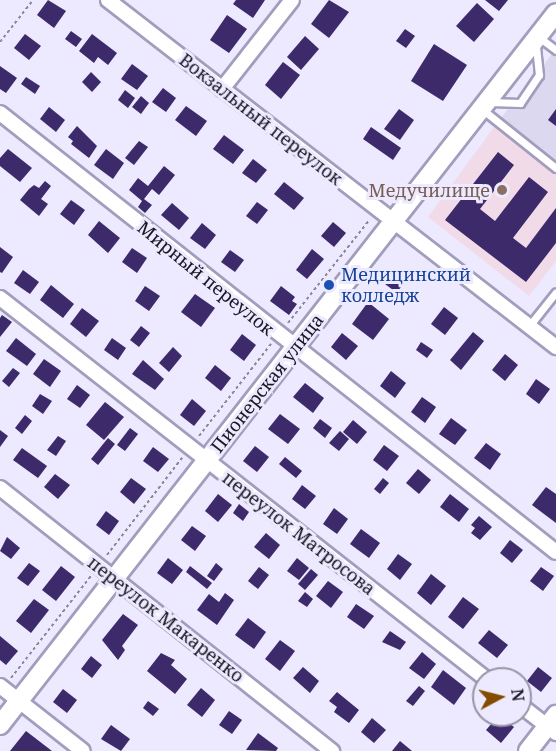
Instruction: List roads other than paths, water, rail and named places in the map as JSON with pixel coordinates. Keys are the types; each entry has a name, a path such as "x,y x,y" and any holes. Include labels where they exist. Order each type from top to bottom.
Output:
{"street":[{"name":"Вокзальный переулок","path":"108,0 556,347"},
{"path":"222,89 292,0"},
{"name":"Пионерская улица","path":"0,725 556,13"},
{"name":"Мирный переулок","path":"0,113 294,349 556,552"},
{"name":"переулок Матросова","path":"0,298 472,668"},
{"name":"переулок Макаренко","path":"0,488 332,751"},
{"path":"0,686 83,751"},
{"path":"528,751 553,725 532,712"}],"lane":[{"path":"536,38 556,50"},
{"path":"484,105 520,103 540,75 536,38"},
{"path":"484,105 556,168"},
{"path":"529,326 556,292"}],"place":[{"name":"Медучилище","path":"502,190"},
{"name":"Медицинский колледж","path":"329,285"}]}
